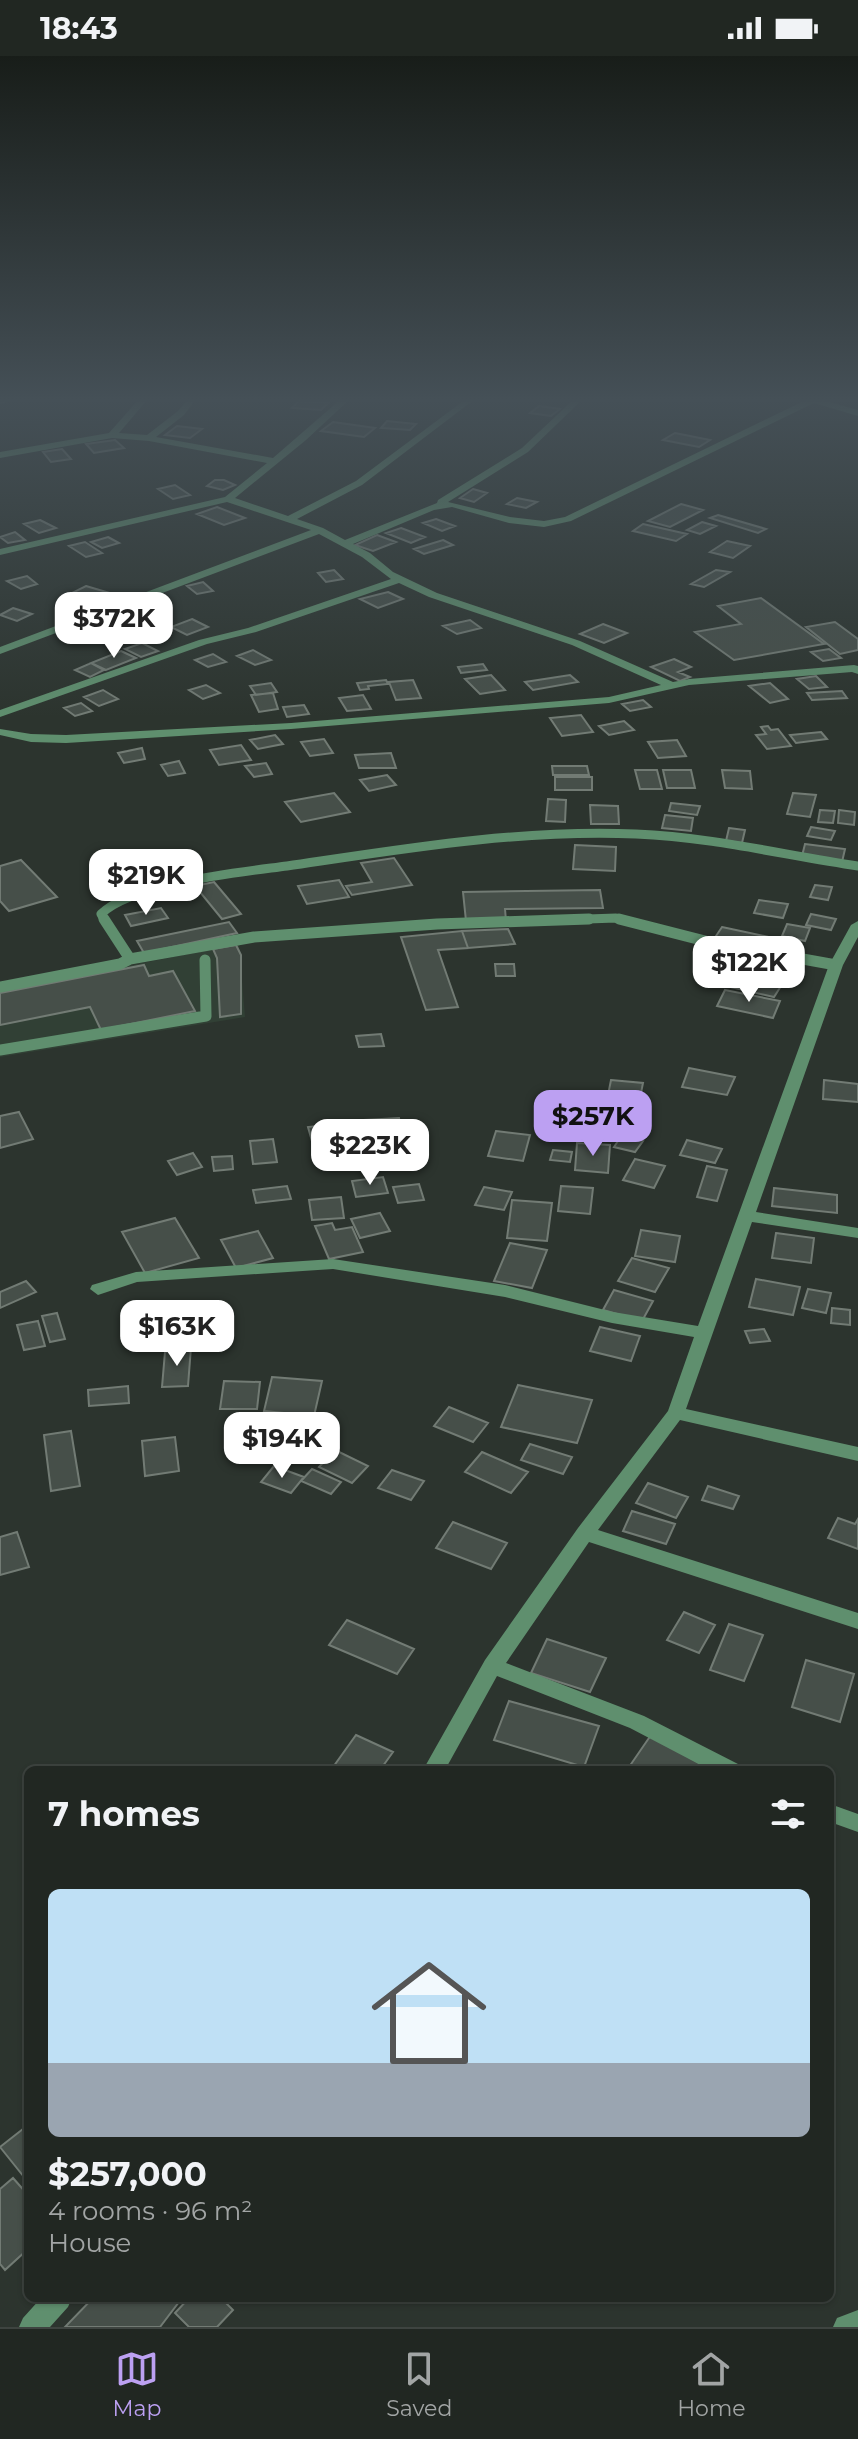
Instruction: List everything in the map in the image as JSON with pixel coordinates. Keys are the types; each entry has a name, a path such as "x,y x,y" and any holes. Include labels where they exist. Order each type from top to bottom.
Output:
{"street":[{"path":"0,552 202,505"},
{"path":"247,505 320,530 346,543 400,579 433,595 576,643 672,686"},
{"path":"290,519 317,505"},
{"path":"346,543 436,505"},
{"path":"432,507 445,505"},
{"path":"455,505 509,520 544,524 568,519 597,505"},
{"path":"0,651 320,530"},
{"path":"0,714 203,642 252,630 400,579"},
{"path":"0,732 31,738 66,739 291,726 609,700 672,686 822,669 854,668 858,671"},
{"path":"436,1766 492,1666 585,1533 676,1413 836,965 858,925"},
{"path":"747,1216 858,1233"},
{"path":"98,1289 136,1277 333,1264 505,1291 612,1317 704,1333"},
{"path":"676,1413 858,1454"},
{"path":"585,1533 858,1621"},
{"path":"492,1666 637,1722 722,1766"},
{"path":"834,1814 858,1823"},
{"path":"32,2327 55,2302"},
{"path":"846,2327 858,2323"}],"lane":[{"path":"130,959 101,914 121,901 182,883 492,837 567,833 670,836 858,866"},
{"path":"0,987 254,937 437,924 616,918 709,942 836,965"},
{"path":"0,1050 206,1016 205,960"}],"shaded area":[{"path":"239,944 245,1017 0,1057 0,991"}],"building":[{"path":"679,505 703,510 670,527 648,521"},
{"path":"217,507 245,518 224,525 197,514"},
{"path":"718,515 766,529 758,533 710,518"},
{"path":"436,519 455,526 442,531 423,523"},
{"path":"40,520 56,528 39,533 24,524"},
{"path":"702,522 716,526 700,534 687,530"},
{"path":"643,524 687,534 676,541 633,531"},
{"path":"401,528 425,537 411,543 386,533"},
{"path":"15,532 25,540 8,543 0,537"},
{"path":"377,535 396,542 373,551 355,545"},
{"path":"108,537 119,543 102,548 91,542"},
{"path":"443,540 453,545 424,554 414,549"},
{"path":"727,541 750,546 733,558 710,552"},
{"path":"85,542 102,553 86,557 69,546"},
{"path":"334,570 343,579 326,582 318,573"},
{"path":"716,570 730,572 704,587 691,584"},
{"path":"27,576 37,584 21,589 7,581"},
{"path":"203,582 213,591 197,594 187,586"},
{"path":"86,586 113,594 99,601 72,593"},
{"path":"388,592 403,599 378,608 360,599"},
{"path":"761,598 824,644 734,660 695,632 741,624 718,606"},
{"path":"13,608 32,614 17,621 0,615"},
{"path":"126,608 142,615 123,622 106,616"},
{"path":"192,619 208,627 187,635 171,627"},
{"path":"470,620 481,628 457,634 443,626"},
{"path":"835,622 858,639 858,650 840,654 806,627"},
{"path":"603,624 627,633 604,643 580,634"},
{"path":"142,643 158,651 141,657 125,649"},
{"path":"829,649 841,658 823,661 811,652"},
{"path":"253,650 271,660 255,665 237,656"},
{"path":"121,651 136,658 106,670 91,663"},
{"path":"213,654 226,662 208,667 195,660"},
{"path":"674,659 691,667 678,672 690,677 680,681 651,667"},
{"path":"91,663 104,670 90,677 75,670"},
{"path":"483,664 487,670 461,673 458,667"},
{"path":"491,675 505,690 480,694 465,679"},
{"path":"570,675 578,682 533,690 525,682"},
{"path":"816,676 827,687 809,689 797,679"},
{"path":"386,680 388,684 360,690 357,683"},
{"path":"413,680 421,698 396,700 389,682"},
{"path":"271,683 277,692 256,695 250,686"},
{"path":"770,683 788,699 770,703 749,686"},
{"path":"206,685 220,693 203,699 189,690"},
{"path":"103,690 118,699 99,706 84,697"},
{"path":"842,691 847,698 812,700 807,693"},
{"path":"273,693 278,709 259,712 251,695"},
{"path":"363,695 371,709 347,711 339,698"},
{"path":"643,700 651,707 630,711 622,704"},
{"path":"81,703 92,711 75,716 64,708"},
{"path":"304,705 309,714 287,717 283,707"},
{"path":"581,715 593,732 562,736 550,718"},
{"path":"624,721 634,730 609,735 599,726"},
{"path":"768,726 771,730 778,729 791,746 767,749 756,735 766,734 761,727"},
{"path":"821,732 827,739 796,743 790,735"},
{"path":"275,735 283,744 258,749 250,740"},
{"path":"324,739 333,753 310,756 301,742"},
{"path":"677,740 686,756 658,758 648,742"},
{"path":"241,745 251,760 219,765 210,750"},
{"path":"142,748 145,759 124,763 118,753"},
{"path":"391,753 396,768 359,768 355,755"},
{"path":"179,761 185,773 168,776 161,765"},
{"path":"266,763 272,774 254,777 245,766"},
{"path":"552,766 587,766 589,775 553,775"},
{"path":"635,770 657,770 662,789 640,789"},
{"path":"663,770 691,770 695,788 667,788"},
{"path":"722,770 750,771 752,789 725,788"},
{"path":"387,775 396,785 369,791 360,780"},
{"path":"555,777 592,777 592,790 555,790"},
{"path":"334,793 350,812 301,822 285,802"},
{"path":"793,793 816,795 810,817 787,814"},
{"path":"548,799 566,800 565,822 546,821"},
{"path":"671,803 700,806 697,815 669,811"},
{"path":"590,805 618,806 619,824 591,824"},
{"path":"820,810 835,811 833,823 818,822"},
{"path":"839,810 855,812 854,825 838,823"},
{"path":"665,815 693,818 691,831 662,828"},
{"path":"811,827 835,831 831,840 807,836"},
{"path":"729,828 745,830 742,843 726,841"},
{"path":"805,844 845,849 842,862 802,856"},
{"path":"575,845 616,847 615,871 573,869"},
{"path":"394,858 412,885 352,895 346,886 372,882 361,863"},
{"path":"21,860 57,897 9,911 0,901 0,866"},
{"path":"339,880 349,897 307,904 298,886"},
{"path":"214,882 241,914 222,919 195,886"},
{"path":"815,885 832,887 828,900 810,897"},
{"path":"600,890 603,908 505,909 506,921 466,921 463,892"},
{"path":"759,900 788,904 783,918 754,913"},
{"path":"161,908 168,918 131,926 125,915"},
{"path":"811,914 836,919 831,930 806,925"},
{"path":"229,922 237,933 144,953 137,941"},
{"path":"787,924 810,928 805,941 782,936"},
{"path":"722,927 801,944 793,957 714,939"},
{"path":"508,929 515,944 468,948 462,931"},
{"path":"462,931 468,948 438,950 458,1007 426,1010 401,937"},
{"path":"236,945 241,955 241,1014 220,1017 217,958 213,949"},
{"path":"732,962 788,975 774,997 718,984"},
{"path":"495,964 514,964 515,976 496,976"},
{"path":"144,965 149,976 173,971 195,1011 101,1030 90,1007 0,1025 0,993"},
{"path":"725,990 780,1001 773,1018 717,1006"},
{"path":"381,1034 384,1046 359,1047 356,1036"},
{"path":"689,1068 735,1077 727,1095 682,1087"},
{"path":"611,1080 643,1083 638,1108 606,1105"},
{"path":"824,1080 858,1084 858,1102 823,1099"},
{"path":"19,1112 33,1139 0,1148 0,1116"},
{"path":"399,1118 405,1155 371,1157 369,1141 349,1142 346,1121"},
{"path":"333,1124 339,1149 315,1152 308,1127"},
{"path":"496,1131 530,1135 523,1161 488,1156"},
{"path":"622,1135 643,1141 635,1152 614,1147"},
{"path":"273,1139 277,1162 253,1164 250,1141"},
{"path":"687,1140 722,1149 715,1163 680,1155"},
{"path":"577,1143 610,1145 608,1173 575,1170"},
{"path":"553,1150 572,1152 570,1162 550,1160"},
{"path":"193,1153 202,1167 177,1175 168,1161"},
{"path":"232,1156 233,1169 214,1171 212,1157"},
{"path":"635,1159 665,1166 654,1188 623,1180"},
{"path":"707,1166 727,1170 717,1201 697,1197"},
{"path":"383,1177 388,1193 356,1197 352,1181"},
{"path":"419,1184 424,1200 398,1203 393,1187"},
{"path":"287,1186 291,1199 256,1203 253,1190"},
{"path":"561,1186 593,1188 590,1214 558,1211"},
{"path":"484,1187 512,1192 504,1210 475,1205"},
{"path":"774,1188 837,1195 837,1213 772,1206"},
{"path":"341,1197 344,1218 312,1220 309,1200"},
{"path":"512,1200 552,1203 547,1241 507,1238"},
{"path":"380,1213 390,1231 360,1238 351,1219"},
{"path":"175,1218 199,1258 145,1273 122,1232"},
{"path":"332,1223 335,1230 352,1227 363,1252 329,1259 315,1226"},
{"path":"641,1230 680,1236 675,1262 635,1256"},
{"path":"258,1231 273,1258 236,1268 221,1240"},
{"path":"776,1233 814,1238 811,1263 772,1258"},
{"path":"510,1243 547,1250 532,1288 494,1281"},
{"path":"632,1258 669,1268 655,1292 618,1281"},
{"path":"756,1279 800,1287 793,1315 749,1307"},
{"path":"26,1281 36,1292 0,1308 0,1292"},
{"path":"808,1289 831,1293 826,1313 802,1308"},
{"path":"614,1290 653,1301 642,1321 603,1310"},
{"path":"832,1308 850,1310 850,1325 831,1323"},
{"path":"57,1313 65,1339 50,1342 42,1316"},
{"path":"38,1321 45,1346 24,1350 17,1325"},
{"path":"600,1327 640,1336 631,1361 590,1351"},
{"path":"764,1329 770,1341 750,1343 745,1331"},
{"path":"191,1347 188,1386 162,1387 165,1352"},
{"path":"272,1377 322,1381 314,1416 264,1411"},
{"path":"224,1381 260,1382 257,1409 220,1409"},
{"path":"518,1385 592,1400 577,1443 501,1427"},
{"path":"128,1386 129,1403 89,1406 88,1390"},
{"path":"449,1407 488,1423 473,1442 434,1426"},
{"path":"71,1431 80,1486 51,1491 44,1435"},
{"path":"175,1437 179,1471 145,1476 142,1441"},
{"path":"530,1444 572,1457 563,1474 521,1460"},
{"path":"335,1450 368,1466 352,1483 319,1467"},
{"path":"482,1452 528,1472 511,1493 465,1472"},
{"path":"274,1466 304,1477 291,1493 261,1482"},
{"path":"312,1469 341,1482 331,1494 301,1481"},
{"path":"392,1470 424,1481 411,1500 378,1488"},
{"path":"648,1483 688,1497 676,1518 636,1503"},
{"path":"708,1486 739,1496 733,1509 702,1500"},
{"path":"632,1511 675,1524 666,1544 623,1531"},
{"path":"838,1518 855,1524 858,1519 858,1549 828,1538"},
{"path":"453,1522 507,1543 491,1569 436,1548"},
{"path":"17,1532 29,1567 0,1575 0,1537"},
{"path":"684,1612 715,1625 699,1653 667,1640"},
{"path":"347,1620 414,1649 397,1674 329,1645"},
{"path":"729,1624 763,1635 744,1681 710,1670"},
{"path":"547,1639 606,1658 590,1692 531,1673"},
{"path":"806,1660 854,1674 840,1722 792,1707"},
{"path":"509,1701 599,1726 584,1766 494,1740"},
{"path":"356,1735 393,1752 383,1766 334,1766"},
{"path":"651,1735 704,1766 630,1766"},
{"path":"24,2128 24,2177 0,2147"},
{"path":"13,2178 24,2190 24,2253 5,2270 0,2264 0,2189"},
{"path":"89,2302 179,2302 160,2327 65,2327"},
{"path":"185,2302 225,2302 233,2310 217,2327 189,2327 175,2313"}]}
